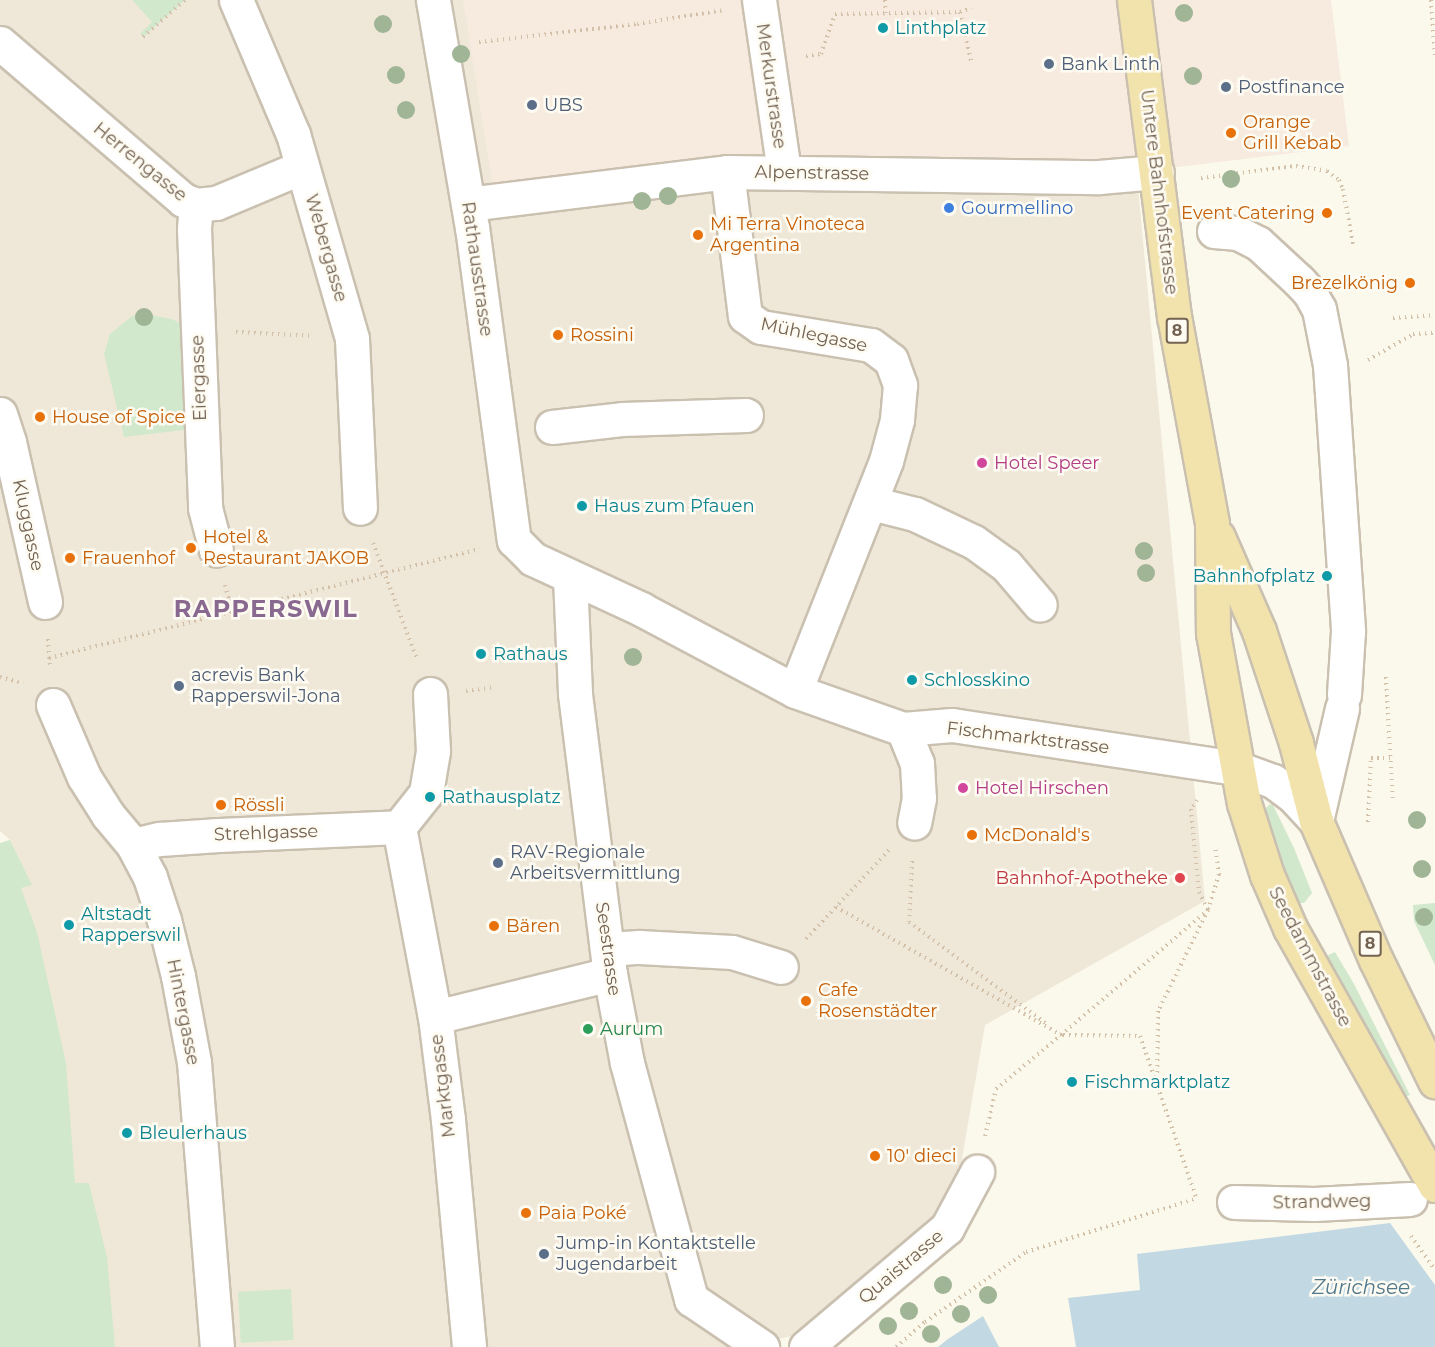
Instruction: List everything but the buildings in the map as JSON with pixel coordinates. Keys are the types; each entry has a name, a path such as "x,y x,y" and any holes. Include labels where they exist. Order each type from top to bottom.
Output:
{"main road":[{"name":"Untere Bahnhofstrasse","path":"1134,0 1174,316 1212,524 1213,633 1220,677"},
{"name":"Untere Bahnhofstrasse","path":"1212,524 1259,631 1296,743 1316,821"},
{"name":"Seedammstrasse","path":"1220,677 1244,803 1264,864 1290,927 1423,1192"},
{"name":"8","path":"1316,821 1376,960 1435,1081"}],"street":[{"name":"Webergasse","path":"236,0 289,123 352,339 360,508"},
{"name":"Rathausstrasse","path":"434,0 468,204 514,540"},
{"name":"Merkurstrasse","path":"759,0 783,172"},
{"name":"Herrengasse","path":"0,43 183,200 196,205 216,203 302,167"},
{"name":"Alpenstrasse","path":"468,204 727,172 1100,177 1157,172"},
{"name":"Mühlegasse","path":"727,172 745,316 761,327 871,345 891,360 900,386 897,420 871,503 795,691"},
{"name":"Eiergasse","path":"196,205 194,229 205,508 216,550"},
{"path":"1214,231 1238,233 1258,243 1310,293 1319,309 1330,365 1348,631 1343,701 1316,821"},
{"name":"Kluggasse","path":"0,414 9,442 45,603"},
{"path":"552,427 622,419 746,415"},
{"path":"871,503 915,514 974,542 1006,565 1040,605"},
{"name":"Fischmarktstrasse","path":"514,540 533,559 641,609 795,691 903,729 952,725 1237,768 1273,781 1294,796 1316,821"},
{"name":"Seestrasse","path":"570,578 575,694 609,962 627,1063 691,1299 762,1347"},
{"path":"399,827 426,793 433,751 430,694"},
{"name":"Hintergasse","path":"42,695 84,777 108,815 133,845 150,877 164,920 178,976 194,1062 217,1347"},
{"path":"903,729 917,763 919,798 914,823"},
{"name":"Strehlgasse","path":"133,845 160,838 399,827"},
{"name":"Marktgasse","path":"399,827 435,1017 448,1120 470,1347"},
{"path":"435,1017 609,962 639,947 732,952 781,967"},
{"name":"Quaistrasse","path":"806,1347 947,1228 976,1172"},
{"name":"Strandweg","path":"1234,1202 1314,1204 1423,1192"}],"path":[{"path":"143,37 185,0"},
{"path":"885,0 886,13"},
{"path":"1431,0 1435,56"},
{"path":"768,60 821,54 835,14 960,12 971,8"},
{"path":"960,12 971,61"},
{"path":"442,46 678,17"},
{"path":"1201,178 1306,166 1327,171 1339,180 1343,189 1353,244"},
{"path":"1393,318 1435,315"},
{"path":"197,321 237,332 352,339"},
{"path":"1368,360 1413,334 1435,333"},
{"path":"360,508 430,694"},
{"path":"49,658 514,540"},
{"path":"0,677 42,695"},
{"path":"485,688 495,687"},
{"path":"1368,822 1371,758 1391,758 1393,802"},
{"path":"1203,791 1191,809 1199,892 1208,910"},
{"path":"781,967 914,823"},
{"path":"914,823 909,922 1061,1035"},
{"path":"1157,1087 1158,1011 1208,910 1219,875 1216,853"},
{"path":"836,907 1061,1035 1140,1036 1196,1198 1026,1252 925,1322 896,1347"},
{"path":"976,1172 996,1089 1208,910"}],"shaded area":[{"path":"0,0 475,0 754,152 1136,166 1205,901 985,1025 955,1199 796,1335 742,1347 98,1347 10,840 0,831"},
{"path":"463,0 1331,0 1349,146 1178,167 754,155 493,188"}],"green space":[{"path":"132,0 185,0 143,37 140,34 152,22"},
{"path":"144,314 172,319 181,324 186,338 192,429 124,437 104,354 110,334 132,316"},
{"path":"1270,804 1273,805 1294,848 1312,893 1304,903 1296,903 1284,874 1264,810"},
{"path":"10,840 32,885 21,888 37,932 66,1063 75,1183 89,1183 107,1257 115,1347 0,1347 0,843"},
{"path":"1435,903 1435,965 1414,921 1413,905"},
{"path":"1335,952 1354,984 1410,1095 1399,1099 1324,957"},
{"path":"291,1289 294,1340 241,1343 238,1292"}],"water":[{"name":"Zürichsee","path":"1390,1223 1435,1285 1435,1347 1076,1347 1068,1298 1140,1290 1137,1254"},
{"path":"983,1316 999,1347 938,1347 948,1339"}],"place":[{"name":"Linthplatz","path":"883,28"},
{"name":"Bank Linth","path":"1049,64"},
{"name":"Postfinance","path":"1226,87"},
{"name":"UBS","path":"532,105"},
{"name":"Orange Grill Kebab","path":"1231,133"},
{"name":"Gourmellino","path":"949,208"},
{"name":"Event Catering","path":"1327,213"},
{"name":"Mi Terra Vinoteca Argentina","path":"698,235"},
{"name":"Brezelkönig","path":"1410,283"},
{"name":"Rossini","path":"558,335"},
{"name":"House of Spice","path":"40,417"},
{"name":"Hotel Speer","path":"982,463"},
{"name":"Haus zum Pfauen","path":"582,506"},
{"name":"Hotel & Restaurant JAKOB","path":"191,548"},
{"name":"Frauenhof","path":"70,558"},
{"name":"Bahnhofplatz","path":"1327,576"},
{"name":"Rathaus","path":"481,654"},
{"name":"Schlosskino","path":"912,680"},
{"name":"acrevis Bank Rapperswil-Jona","path":"179,686"},
{"name":"Hotel Hirschen","path":"963,788"},
{"name":"Rathausplatz","path":"430,797"},
{"name":"Rössli","path":"221,805"},
{"name":"McDonald's","path":"972,835"},
{"name":"RAV-Regionale Arbeitsvermittlung","path":"498,863"},
{"name":"Bahnhof-Apotheke","path":"1180,878"},
{"name":"Altstadt Rapperswil","path":"69,925"},
{"name":"Bären","path":"494,926"},
{"name":"Cafe Rosenstädter","path":"806,1001"},
{"name":"Aurum","path":"588,1029"},
{"name":"Fischmarktplatz","path":"1072,1082"},
{"name":"Bleulerhaus","path":"127,1133"},
{"name":"10' dieci","path":"875,1156"},
{"name":"Paia Poké","path":"526,1213"},
{"name":"Jump-in Kontaktstelle Jugendarbeit","path":"544,1254"}],"district":[{"name":"RAPPERSWIL","path":"266,609"}]}
